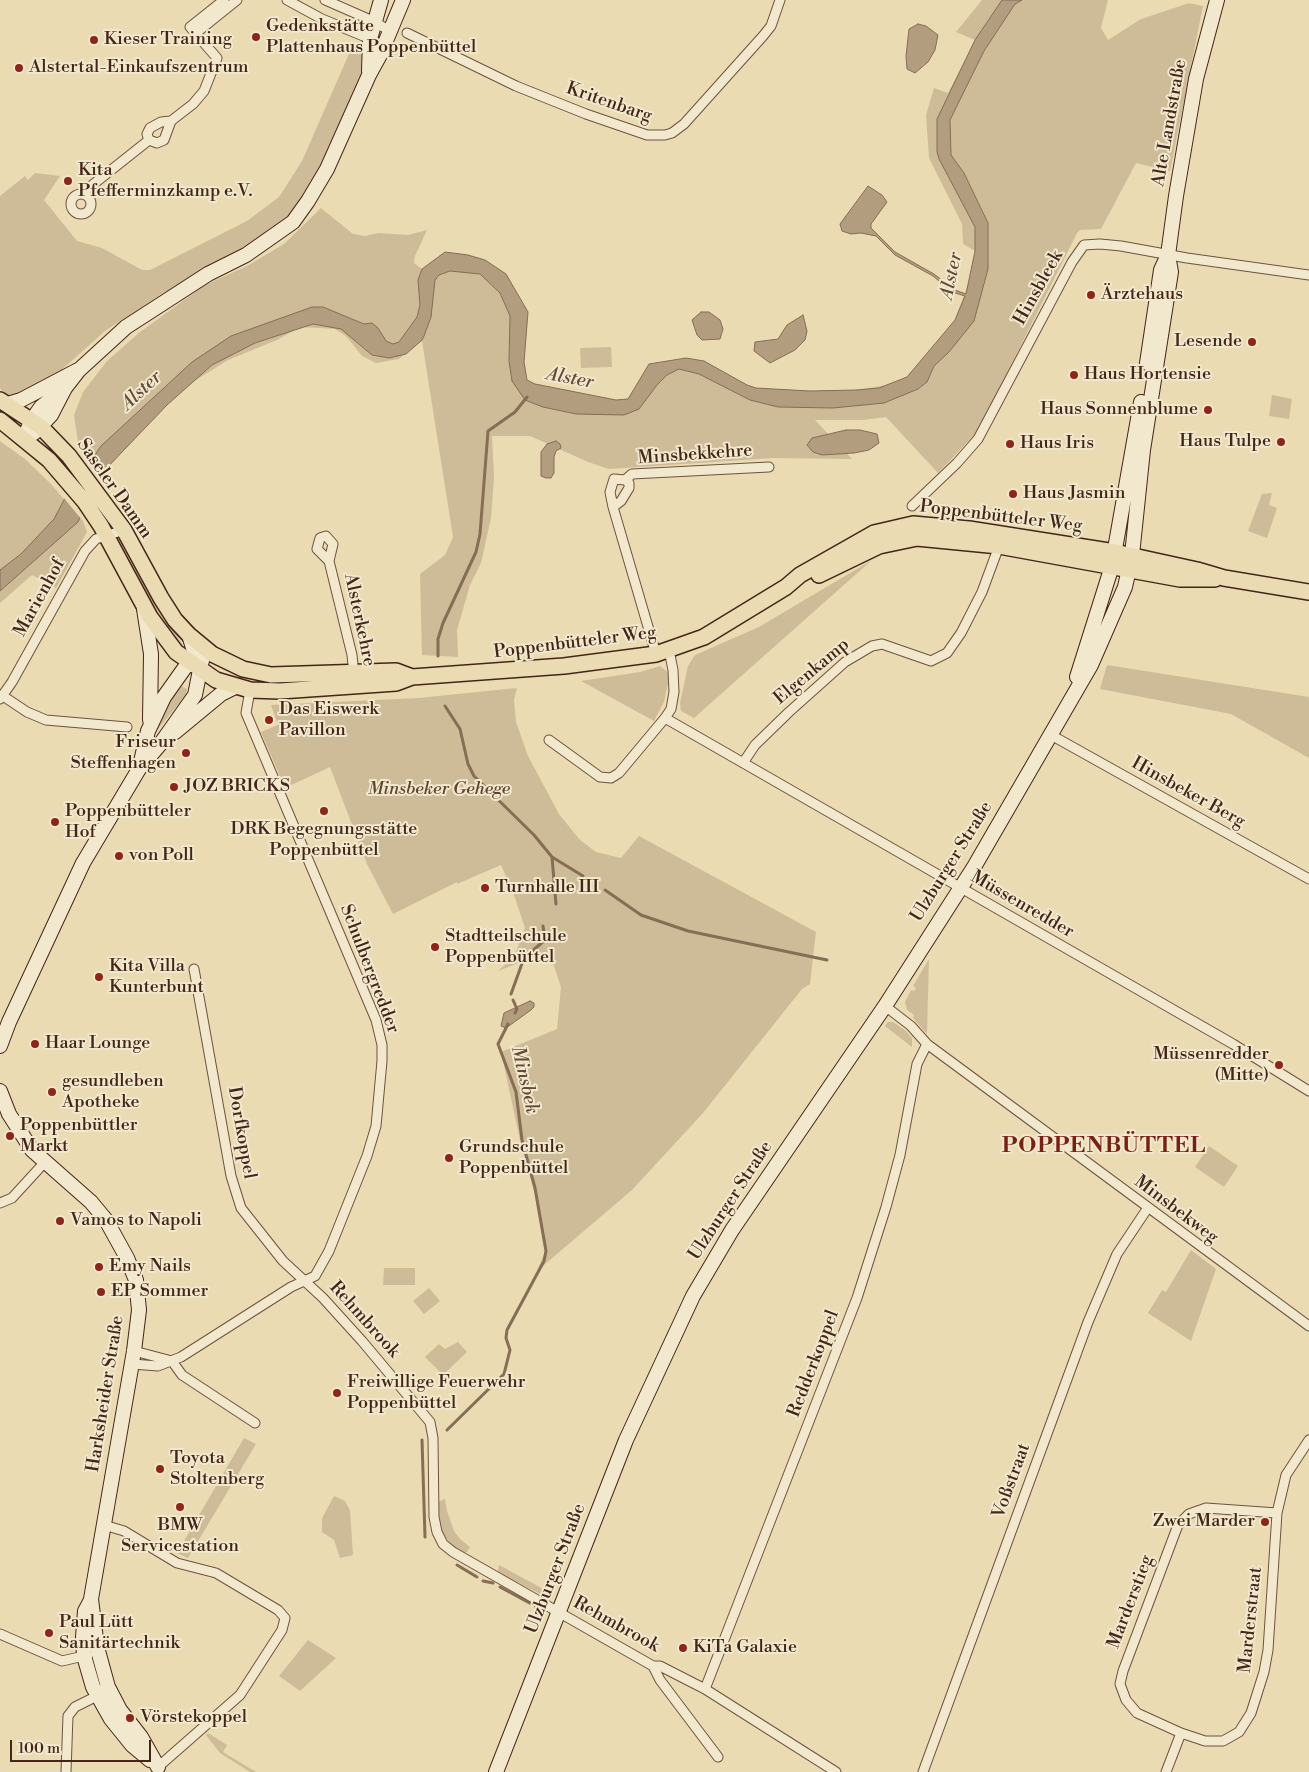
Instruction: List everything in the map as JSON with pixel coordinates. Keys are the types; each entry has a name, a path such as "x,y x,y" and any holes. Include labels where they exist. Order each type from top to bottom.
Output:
{"main road":[{"path":"369,75 370,39 373,21 381,0"},
{"path":"24,438 36,423 61,399 65,388 79,370 119,333 144,314 218,268 246,255 292,222 308,201 327,169 403,0"},
{"name":"Alte Landstraße","path":"1114,559 1161,270 1168,254 1196,79 1217,0"},
{"name":"Alte Landstraße","path":"1131,563 1143,450 1171,272 1168,254"},
{"path":"4,402 21,400 63,376 79,370"},
{"name":"Saseler Damm","path":"4,402 36,423 69,456 99,494 124,530 175,620"},
{"name":"Saseler Damm","path":"0,420 24,438 59,471 90,509 106,534 144,606"},
{"name":"Poppenbütteler Weg","path":"144,606 173,649 216,680 250,690 280,692 396,671 412,677 564,666 662,652 704,637 786,587 800,575 874,533 913,524 969,528 1131,563 1187,580 1224,578 1309,592"},
{"name":"Poppenbütteler Weg","path":"786,587 824,573 879,546 917,538 1114,559"},
{"name":"Ulzburger Straße","path":"1074,690 1114,559"},
{"name":"Ulzburger Straße","path":"496,1772 626,1440 693,1296 732,1230 885,1006 961,888 1051,735 1074,690 1091,665 1125,587 1131,563"},
{"path":"139,769 150,725 151,654 144,606"},
{"name":"Poppenbütteler Weg","path":"175,620 189,635 223,661 243,669 271,674 355,679"},
{"name":"Poppenbütteler Weg","path":"189,635 197,665"},
{"name":"Poppenbütteler Weg","path":"197,665 223,661"},
{"path":"150,725 178,675 197,665"},
{"path":"1,1038 70,887 139,769 161,743 195,695 197,665"},
{"path":"161,743 221,694 235,687"},
{"name":"Harksheider Straße","path":"0,1091 19,1132 44,1163 91,1202 106,1220 127,1258 136,1280 138,1298 133,1358 91,1599 85,1611 83,1626 84,1656 103,1693 120,1710 141,1737 160,1770"},
{"name":"Harksheider Straße","path":"91,1599 103,1693"}],"street":[{"path":"193,30 224,0"},
{"path":"193,30 237,0"},
{"path":"287,0 322,19 370,39 388,37"},
{"path":"325,0 373,21 388,37"},
{"name":"Kritenbarg","path":"407,33 511,84 586,114 647,135 665,135 672,133 684,124 763,36 770,26 780,0"},
{"path":"149,140 157,143 164,140 171,121 202,95 217,58 193,30"},
{"path":"149,140 147,134 150,128 161,122 171,121"},
{"path":"84,194 86,190 149,140"},
{"name":"Hinsbleek","path":"912,506 978,439 992,408 1082,247 1100,244 1309,275"},
{"name":"Minsbekkehre","path":"625,480 632,474 769,467"},
{"name":"Minsbekkehre","path":"613,506 621,501 629,488 629,484 625,480 614,479 610,492 613,506 662,652"},
{"name":"Marienhof","path":"2,698 85,551 96,539 106,534 124,530"},
{"name":"Elgenkamp","path":"743,762 764,735 809,693 845,662 872,646 882,644 931,660 947,653 961,633 976,605 999,546"},
{"name":"Alsterkehre","path":"329,561 355,679"},
{"path":"549,740 600,777 611,778 620,773 671,709 674,692 673,670 662,652"},
{"name":"Schulbergredder","path":"133,1358 158,1366 172,1361 315,1276 329,1251 367,1156 379,1105 382,1045 376,1020 246,714 250,690"},
{"path":"2,698 46,720 127,727"},
{"name":"Müssenredder","path":"665,718 1233,1044 1309,1091"},
{"name":"Hinsbeker Berg","path":"1051,735 1309,879"},
{"name":"Dorfkoppel","path":"194,969 235,1191 248,1218 283,1261 304,1281"},
{"name":"Minsbekweg","path":"885,1006 911,1026 927,1044 1147,1209 1309,1326"},
{"name":"Redderkoppel","path":"705,1689 859,1290 886,1207 900,1156 917,1064 927,1044"},
{"path":"0,1204 12,1198 44,1163"},
{"name":"Voßstraat","path":"923,1772 1088,1322 1117,1254 1147,1209"},
{"name":"Rehmbrook","path":"304,1281 376,1356 430,1422 433,1438 434,1517 437,1532 443,1544 453,1552 654,1666 660,1666 705,1689 836,1772"},
{"path":"133,1358 172,1361 174,1368 182,1375 255,1423"},
{"name":"Marderstraat","path":"1181,1733 1206,1742 1223,1741 1239,1732 1251,1713 1264,1672 1268,1650 1277,1513 1286,1475 1309,1440"},
{"name":"Marderstieg","path":"1181,1733 1137,1713 1126,1700 1120,1684 1122,1671 1178,1525 1189,1514 1206,1508 1277,1513"},
{"path":"104,1525 124,1531 176,1563 216,1572 278,1610 285,1618 282,1630 240,1695 160,1770"},
{"path":"0,1634 62,1661 98,1652"},
{"path":"654,1666 660,1680 718,1757"},
{"path":"66,1772 68,1716 75,1707 103,1693"},
{"path":"1166,1772 1181,1733"}],"green space":[{"path":"982,0 1108,0 1101,28 1108,40 1141,19 1189,3 1203,6 1170,171 1136,163 1101,229 1080,230 1077,233 978,431 938,473 886,417 863,420 815,420 852,459 773,458 609,469 588,462 530,436 492,436 494,477 491,518 481,563 470,585 457,630 458,657 422,655 420,574 445,555 453,537 422,341 399,359 376,363 362,356 346,336 335,329 300,327 277,340 228,360 193,382 167,405 102,473 78,442 74,415 83,392 107,361 140,332 205,285 247,266 284,244 321,208 353,234 365,236 378,233 408,235 427,230 415,256 414,263 422,269 445,252 468,255 485,260 506,274 528,312 524,362 527,380 535,384 616,400 628,399 649,364 686,358 704,361 756,388 810,391 856,390 893,384 907,377 955,320 971,276 975,251 963,244 962,224 929,158 926,115 934,88 948,93 975,40 956,32"},
{"path":"352,47 364,53 363,70 316,178 287,219 256,240 160,295 105,331 57,374 24,394 7,397 0,388 0,196 25,176 28,180 35,173 60,176 44,200 77,241 102,248 142,270 150,270 247,221 279,197 302,161"},
{"path":"611,347 612,367 581,368 580,348"},
{"path":"1272,395 1292,399 1289,419 1269,416"},
{"path":"0,441 25,459 51,484 83,521 87,532 56,588 32,575 0,603"},
{"path":"1272,493 1269,505 1277,508 1267,538 1248,531 1262,494"},
{"path":"872,560 694,718 681,711 680,703 688,666 695,655 759,627"},
{"path":"131,563 186,651 164,629 128,564"},
{"path":"1107,665 1309,697 1309,758 1231,714 1100,689"},
{"path":"660,666 670,674 664,702 654,721 581,681 640,672"},
{"path":"176,684 187,689 186,695 158,729 156,728"},
{"name":"Minsbeker Gehege","path":"517,688 514,700 516,722 528,756 559,814 580,840 596,852 621,858 639,836 816,932 810,984 802,989 703,1113 632,1190 537,1271 545,1252 534,1191 520,1140 501,1052 557,1029 561,987 549,951 498,971 514,957 525,928 513,892 501,865 457,884 457,882 393,914 367,864 330,767 285,788 261,732 278,725 271,705 418,698"},
{"path":"929,959 927,1034 913,1018 914,1015 907,1010 905,1002 911,990 914,991 916,988 913,986"},
{"path":"888,1022 893,1022 906,1031 912,1038 912,1047 885,1026"},
{"path":"1209,1146 1238,1166 1224,1187 1195,1167"},
{"path":"1191,1250 1216,1269 1191,1341 1148,1313 1162,1290 1166,1292"},
{"path":"384,1268 415,1268 415,1285 383,1285"},
{"path":"429,1288 440,1301 424,1314 413,1301"},
{"path":"458,1342 467,1352 443,1375 425,1357 439,1344 445,1349"},
{"path":"244,1438 256,1444 188,1558 177,1553"},
{"path":"334,1496 345,1501 350,1510 353,1555 340,1558 334,1540 322,1532 322,1518"},
{"path":"445,1499 454,1531 470,1547 467,1552 464,1553 451,1545 440,1528 437,1502"},
{"path":"499,1565 547,1591 544,1596 498,1572"},
{"path":"308,1640 336,1658 300,1691 279,1676"},
{"path":"208,1733 227,1745 223,1752 256,1772 250,1772 220,1753 206,1735"}],"shaded area":[{"path":"1002,0 1022,0 1015,4 984,51 950,120 951,155 964,173 988,223 988,269 974,321 949,352 934,366 927,382 918,389 884,403 833,408 778,407 750,400 699,374 679,369 667,375 657,385 639,409 624,415 576,414 543,407 525,400 512,381 509,361 510,316 500,293 480,274 450,271 439,275 435,280 431,317 424,336 406,354 389,358 372,355 341,329 313,324 255,343 212,365 167,405 102,473 78,522 0,591 0,570 21,554 54,519 65,498 101,446 192,362 231,336 312,307 323,307 364,324 372,323 378,328 386,341 393,344 399,342 417,317 420,305 418,280 422,269 445,252 468,255 485,260 506,274 528,312 524,362 527,380 535,384 616,400 628,399 649,364 686,358 704,361 756,388 810,391 856,390 879,388 907,377 955,320 965,296 952,292 933,276 895,255 876,236 861,233 851,234 842,231 840,224 868,186 882,195 887,202 871,224 871,228 895,252 934,274 955,290 966,294 975,251 975,227 939,159 937,152 937,119 975,40"},
{"path":"918,24 926,26 938,35 935,50 928,62 915,73 907,69 906,56 909,29"},
{"path":"701,312 709,312 720,320 723,329 720,339 702,340 697,335 692,320"},
{"path":"803,315 807,331 805,340 795,350 770,363 754,351 755,342 778,339 787,325"},
{"path":"846,430 860,430 877,434 879,443 869,450 822,455 813,452 807,445 812,438"},
{"path":"556,441 560,444 561,448 556,451 554,457 554,473 551,478 546,478 541,476 541,452 547,444"},
{"path":"530,1001 534,1003 534,1007 531,1010 506,1028 501,1026 504,1013"}],"pier":[{"path":"89,457 103,475 82,520 63,497"}],"waterway":[{"path":"438,656 438,639 443,623 476,552 480,534 488,431 515,412 527,397"},
{"name":"Minsbek","path":"445,706 460,729 468,764 474,776 534,835 552,857 556,904"},
{"path":"552,857 583,876"},
{"path":"605,890 641,915 688,931 827,960"},
{"name":"Minsbek","path":"511,994 524,958 545,940 543,926"},
{"name":"Minsbek","path":"513,1000 517,1009 515,1013"},
{"name":"Minsbek","path":"447,1430 504,1374 510,1350 506,1338 507,1330 544,1261 546,1251 535,1188 522,1140 516,1092 498,1044 508,1024"},
{"path":"422,1440 425,1537"},
{"path":"457,1565 477,1577"},
{"path":"483,1581 493,1583"},
{"path":"500,1587 537,1607"}],"place":[{"name":"Gedenkstätte Plattenhaus Poppenbüttel","path":"256,37"},
{"name":"Kieser Training","path":"94,40"},
{"name":"Alstertal-Einkaufszentrum","path":"19,68"},
{"name":"Kita Pfefferminzkamp e.V.","path":"68,181"},
{"name":"Ärztehaus","path":"1091,295"},
{"name":"Lesende","path":"1252,342"},
{"name":"Haus Hortensie","path":"1074,375"},
{"name":"Haus Sonnenblume","path":"1208,410"},
{"name":"Haus Tulpe","path":"1281,442"},
{"name":"Haus Iris","path":"1010,444"},
{"name":"Haus Jasmin","path":"1013,494"},
{"name":"Das Eiswerk Pavillon","path":"269,720"},
{"name":"Friseur Steffenhagen","path":"186,753"},
{"name":"JOZ BRICKS","path":"174,787"},
{"name":"DRK Begegnungsstätte Poppenbüttel","path":"324,811"},
{"name":"Poppenbütteler Hof","path":"55,822"},
{"name":"von Poll","path":"119,856"},
{"name":"Turnhalle III","path":"485,888"},
{"name":"Stadtteilschule Poppenbüttel","path":"435,947"},
{"name":"Kita Villa Kunterbunt","path":"99,977"},
{"name":"Haar Lounge","path":"35,1044"},
{"name":"Müssenredder (Mitte)","path":"1279,1065"},
{"name":"gesundleben Apotheke","path":"52,1092"},
{"name":"Poppenbüttler Markt","path":"10,1136"},
{"name":"Grundschule Poppenbüttel","path":"449,1158"},
{"name":"Vamos to Napoli","path":"60,1221"},
{"name":"Emy Nails","path":"99,1267"},
{"name":"EP Sommer","path":"101,1292"},
{"name":"Freiwillige Feuerwehr Poppenbüttel","path":"337,1393"},
{"name":"Toyota Stoltenberg","path":"160,1469"},
{"name":"BMW Servicestation","path":"180,1507"},
{"name":"Zwei Marder","path":"1265,1522"},
{"name":"Paul Lütt Sanitärtechnik","path":"49,1633"},
{"name":"KiTa Galaxie","path":"683,1648"},
{"name":"Vörstekoppel","path":"130,1718"}],"district":[{"name":"POPPENBÜTTEL","path":"1104,1147"}],"water label":[{"name":"Alster","path":"952,276"},
{"name":"Alster","path":"570,379"},
{"name":"Alster","path":"142,391"}]}
